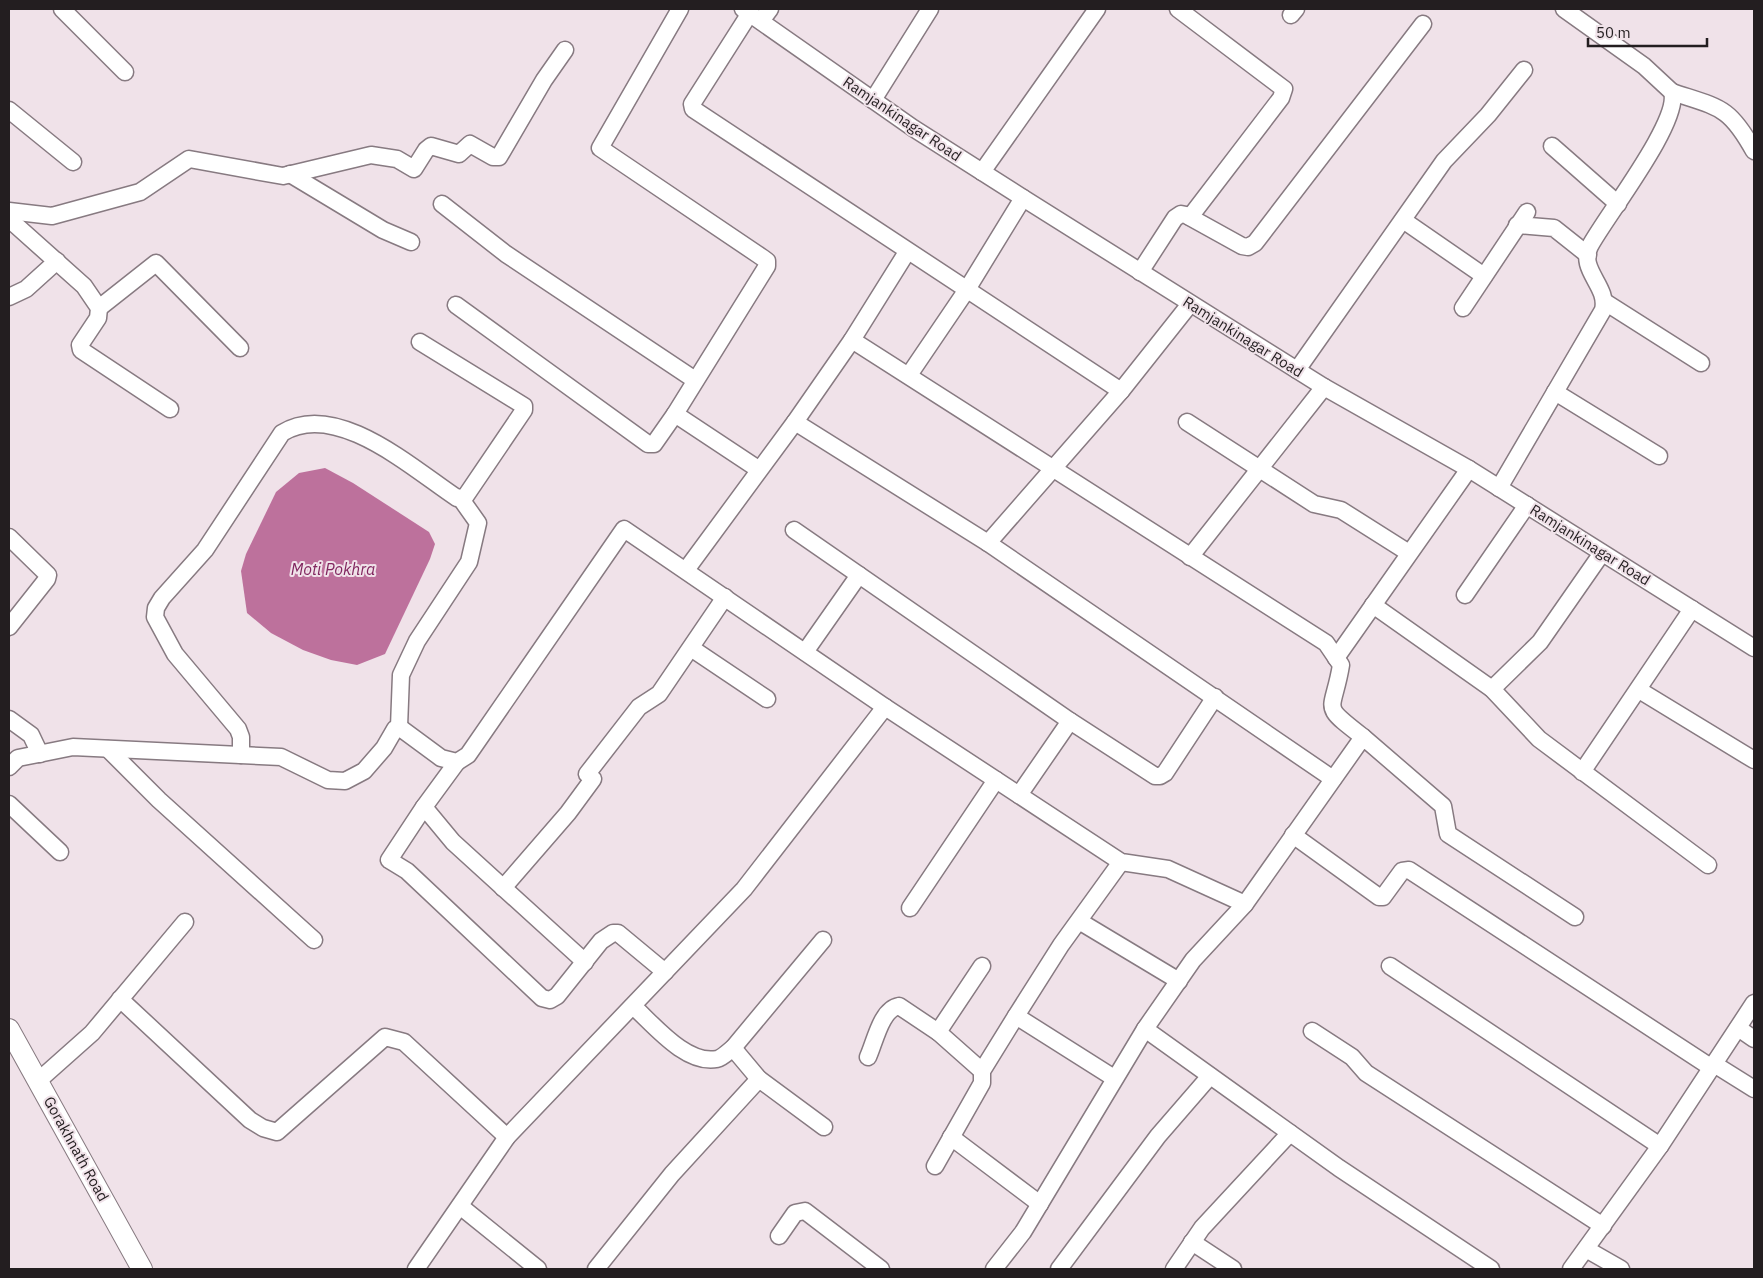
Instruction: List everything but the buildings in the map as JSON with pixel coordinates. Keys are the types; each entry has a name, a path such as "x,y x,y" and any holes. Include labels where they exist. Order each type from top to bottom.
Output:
{"main road":[{"name":"Gorakhnath Road","path":"9,1029 142,1269"}],"street":[{"path":"62,9 125,72"},
{"path":"456,305 648,444 654,444 676,414 695,380 767,266 767,261 600,148 680,9"},
{"path":"873,100 930,9"},
{"path":"982,172 1097,9"},
{"path":"1178,9 1284,89 1281,98 1190,217"},
{"path":"1564,9 1584,14 1672,92 1714,106 1724,112 1740,126 1754,151"},
{"path":"756,13 692,104 692,109 966,291 1121,391"},
{"name":"Ramjankinagar Road","path":"756,13 873,100 982,172 1324,387 1469,469 1754,648"},
{"path":"1140,272 1175,218 1181,214 1190,217 1242,246 1248,247 1255,243 1423,24"},
{"path":"9,211 52,216 140,192 189,159 283,176 371,155 397,159 414,169 426,150 431,146 459,154 470,144 493,157 499,157 544,80 565,50"},
{"path":"1297,370 1444,161 1488,115 1524,70"},
{"path":"1499,488 1603,310 1605,302 1601,288 1587,264 1590,247 1642,166 1674,106 1672,92"},
{"path":"9,110 73,162"},
{"path":"1552,146 1618,204"},
{"path":"290,174 383,230 411,242"},
{"path":"909,375 966,291 1023,198"},
{"path":"442,204 506,254 695,380"},
{"path":"1463,308 1522,218 1554,228 1588,255"},
{"path":"9,219 84,286 99,308 98,318 80,345 81,350 170,409"},
{"path":"1403,220 1484,276"},
{"path":"686,570 758,469 795,422 852,340 907,252"},
{"path":"9,297 26,289 57,260"},
{"path":"99,308 156,263 240,348"},
{"path":"1605,302 1701,363"},
{"path":"988,543 1121,391 1190,304"},
{"path":"852,340 1190,558 1326,643 1341,665 1338,683 1331,700 1331,709 1336,716 1444,806 1445,825 1448,834 1575,917"},
{"path":"420,342 524,406 524,410 465,496 461,499"},
{"path":"1190,558 1324,387"},
{"path":"1556,392 1659,456"},
{"path":"676,414 758,469"},
{"path":"795,422 988,543 1333,779"},
{"path":"1187,422 1314,504 1341,510 1409,553"},
{"path":"9,767 18,758 73,747 281,757 328,780 345,781 364,771 399,727 401,675 417,641 469,562 478,523 461,499 360,434 341,427 318,423 302,424 282,433 205,550 162,598 156,608 156,617 175,654 238,729 241,737 241,755"},
{"path":"1336,658 1469,469"},
{"path":"1465,595 1527,505"},
{"path":"665,972 616,932 601,941 557,996 550,1000 542,998 407,871 389,860 457,762 468,756 620,531 624,528 885,707 1121,862 1168,868 1245,904"},
{"path":"794,530 1070,721 1155,776 1165,773 1215,697"},
{"path":"9,537 48,575 48,579 9,627"},
{"path":"1492,689 1540,642 1602,553"},
{"path":"805,652 860,575"},
{"path":"503,888 568,813 590,777 639,707 659,694 725,597"},
{"path":"1373,605 1492,689 1540,739 1708,865"},
{"path":"1582,772 1692,609"},
{"path":"691,648 766,699"},
{"path":"1639,690 1754,760"},
{"path":"416,1269 507,1137 744,889 885,707"},
{"path":"9,718 32,735 40,754"},
{"path":"1019,796 1070,721"},
{"path":"399,727 441,758 457,762"},
{"path":"994,1269 1023,1232 1145,1029 1193,960 1245,904 1363,737"},
{"path":"108,749 159,800 314,940"},
{"path":"910,908 996,780"},
{"path":"9,804 60,852"},
{"path":"424,807 453,842 585,962"},
{"path":"1294,835 1379,897 1383,897 1402,871 1409,870 1713,1066 1754,1089"},
{"path":"935,1166 982,1084 982,1071 1079,921 1121,862"},
{"path":"1079,921 1179,981"},
{"path":"38,1081 92,1033 184,922"},
{"path":"633,1006 682,1051 702,1058 718,1059 733,1048 823,940"},
{"path":"938,1032 982,966"},
{"path":"1390,966 1660,1146"},
{"path":"120,999 250,1120 263,1128 277,1132 385,1037 404,1042 507,1137"},
{"path":"1571,1269 1660,1146 1754,1003"},
{"path":"868,1057 886,1014 893,1007 899,1006 938,1032 982,1071"},
{"path":"1016,1016 1114,1078"},
{"path":"1738,1028 1754,1039"},
{"path":"1145,1029 1347,1174 1492,1269"},
{"path":"1312,1031 1352,1057 1366,1073 1603,1226"},
{"path":"733,1048 758,1080 824,1127"},
{"path":"1059,1269 1158,1136 1210,1076"},
{"path":"596,1269 672,1174 758,1080"},
{"path":"1174,1269 1202,1228 1290,1133"},
{"path":"951,1137 1040,1204"},
{"path":"460,1206 538,1269"},
{"path":"779,1236 795,1213 804,1211 881,1269"},
{"path":"1192,1242 1233,1269"},
{"path":"1586,1249 1621,1269"}],"water":[{"name":"Moti Pokhra","path":"325,468 353,483 429,532 435,544 430,559 385,654 357,665 331,660 303,650 271,633 247,613 241,571 246,554 276,492 299,473"}]}
